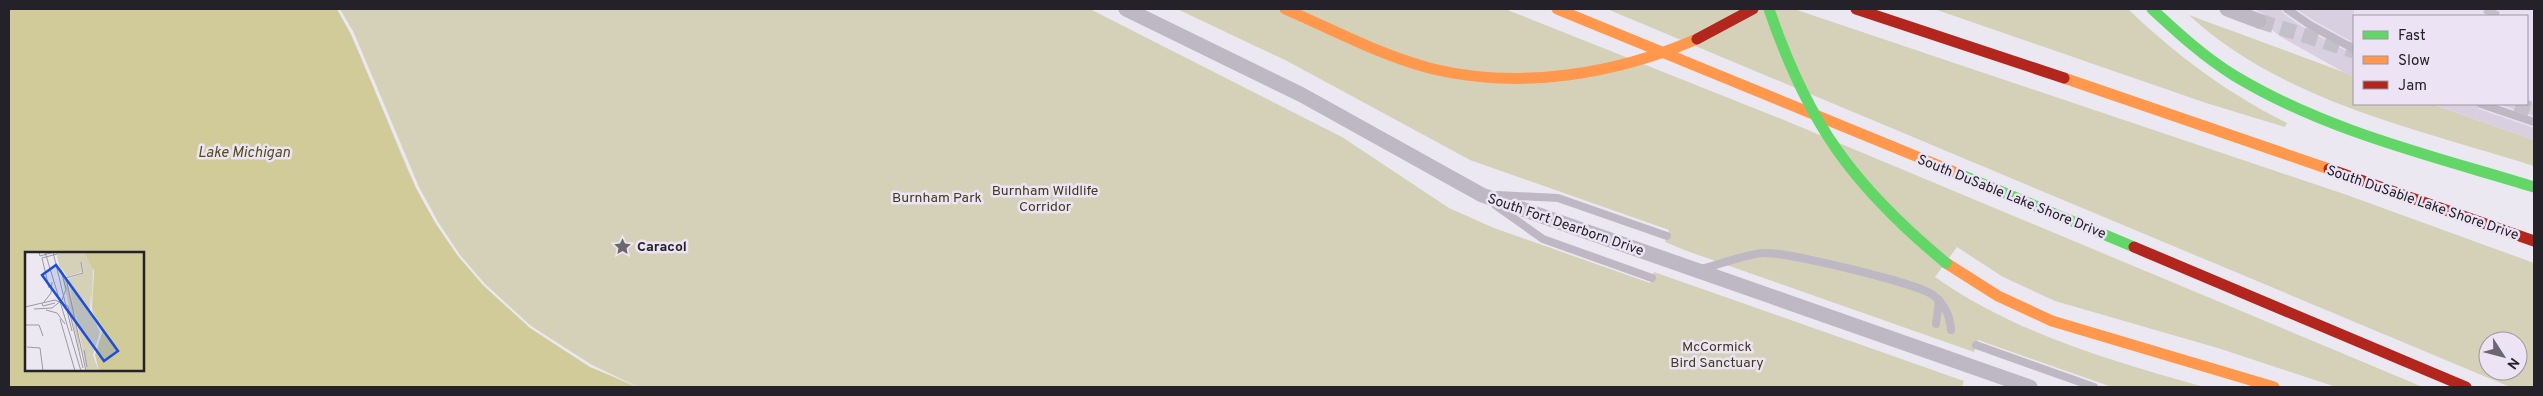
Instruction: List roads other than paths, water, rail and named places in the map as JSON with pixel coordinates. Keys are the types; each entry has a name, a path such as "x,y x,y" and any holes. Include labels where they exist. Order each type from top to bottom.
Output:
{"highway":[{"path":"1286,9 1390,56 1452,72 1516,77 1580,74 1642,60 1690,43 1753,9"},
{"name":"South DuSable Lake Shore Drive","path":"1557,9 2090,228 2466,387"},
{"path":"1769,9 1779,41 1797,86 1824,134 1858,182 1906,232 1946,263 1998,296 2052,321 2274,387"},
{"name":"South DuSable Lake Shore Drive","path":"1856,9 2190,120 2534,241"},
{"path":"2152,9 2201,53 2294,107 2347,127 2534,187"}],"street":[{"name":"South Fort Dearborn Drive","path":"1126,9 1302,95 1482,194 2030,387"},
{"path":"2227,9 2259,21"}],"lane":[{"path":"2287,9 2310,25 2353,48"},
{"path":"2484,105 2534,122"},
{"path":"1482,194 1558,198 1667,236"},
{"path":"1482,194 1543,239 1652,278"},
{"path":"1696,270 1764,253 1795,256 1931,293 1950,315 1951,330"},
{"path":"1936,324 1939,300"},
{"path":"1976,345 2094,387"}],"water":[{"name":"Lake Michigan","path":"9,9 337,9 369,75 417,189 457,253 481,282 508,308 537,331 568,353 636,387 9,387"}],"tunnel":[{"path":"2490,15 2493,9"},
{"path":"2259,21 2353,51"},
{"path":"2519,105 2534,110"}],"place":[{"name":"Caracol","path":"623,246"}],"park label":[{"name":"Burnham Park","path":"937,197"},
{"name":"Burnham Wildlife Corridor","path":"1045,198"},
{"name":"McCormick Bird Sanctuary","path":"1717,354"}]}
